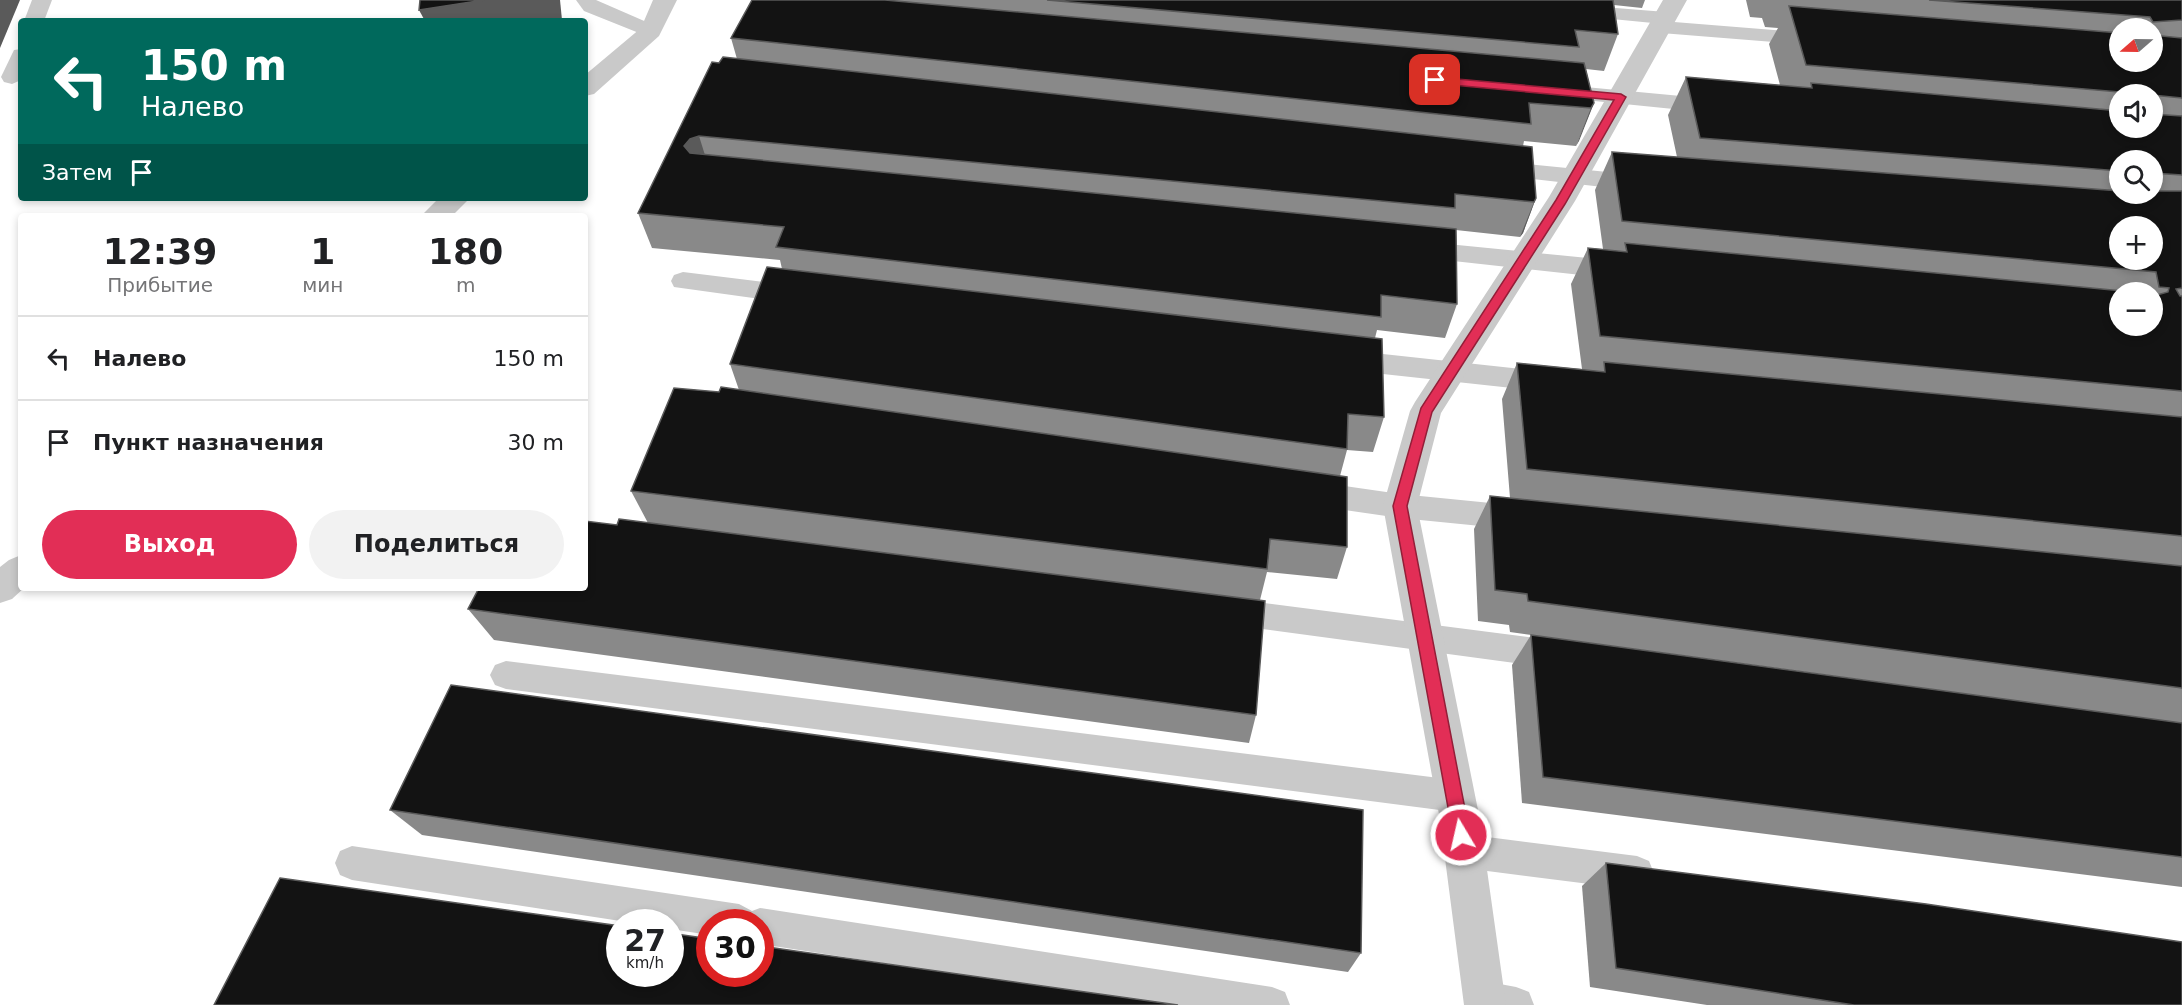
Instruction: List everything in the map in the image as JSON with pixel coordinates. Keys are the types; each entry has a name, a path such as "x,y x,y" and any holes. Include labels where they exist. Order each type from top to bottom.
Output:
{"street":[{"path":"588,85 651,32 665,0"},
{"path":"1495,1003 1464,851 1400,506 1426,411 1574,178 1667,15"},
{"path":"438,213 452,201"},
{"path":"0,588 18,573"}],"lane":[{"path":"35,18 42,0"},
{"path":"586,0 591,7 651,32"},
{"path":"1563,10 1667,15 1827,40"},
{"path":"12,77 18,62"},
{"path":"1538,90 1728,107"},
{"path":"1479,167 1574,178 1657,184"},
{"path":"1393,248 1642,273"},
{"path":"683,281 825,298"},
{"path":"1321,357 1569,384"},
{"path":"1283,489 1400,506 1542,521"},
{"path":"1201,608 1591,659"},
{"path":"506,675 1455,796"},
{"path":"1464,851 1664,877"},
{"path":"352,862 696,915"},
{"path":"774,928 1272,1005"}],"building":[{"path":"420,0 484,0 419,10"},
{"path":"752,0 885,0 1584,63 1594,103 1591,108 1529,103 1531,124 731,38"},
{"path":"1047,0 1613,0 1618,34 1575,30 1579,47"},
{"path":"1929,0 2182,0 2182,20 2163,21 2163,18"},
{"path":"1789,6 2109,32 2109,72 2163,72 2163,36 2182,38 2182,98 2163,96 2163,84 2109,84 2109,91 1806,65"},
{"path":"723,57 1532,147 1536,198 1534,202 1455,194 1455,208 699,136 690,139 684,146 690,153 1456,229 1457,304 1381,295 1381,317 776,247 784,227 638,213 712,62 719,63"},
{"path":"1686,77 1812,88 1811,83 2109,110 2109,138 2163,138 2163,115 2182,116 2182,175 2163,174 2163,150 2109,150 2109,170 1700,138"},
{"path":"1612,152 2109,190 2109,204 2163,204 2163,191 2182,191 2182,288 2176,289 2182,296 2182,391 1600,336 1588,248 1627,252 1625,243 2109,290 2109,336 2163,336 2163,293 2168,292 2169,288 2163,287 2163,282 2158,282 2156,272 2135,270 2163,270 2163,216 2109,216 2109,268 1622,221"},
{"path":"767,267 1382,339 1384,417 1348,414 1347,449 730,364"},
{"path":"1604,362 2182,417 2182,536 1527,469 1517,363 1605,372"},
{"path":"721,387 1347,477 1347,547 1270,539 1267,569 631,491 674,388 719,392"},
{"path":"1490,496 2182,566 2182,688 1528,601 1527,594 1495,590"},
{"path":"619,519 1265,601 1256,715 468,609 477,591 588,591 588,521 617,525"},
{"path":"1531,635 2182,723 2182,857 1543,777"},
{"path":"451,685 1363,810 1361,953 390,810"},
{"path":"1606,863 1926,904 2182,942 2182,1005 1854,1005 1616,968"},
{"path":"280,878 606,924 606,987 684,987 684,935 696,937 696,987 774,987 774,948 1178,1005 214,1005"}],"route":[{"path":"1435,80 1621,97 1561,201 1426,411 1400,506 1461,835"}]}
